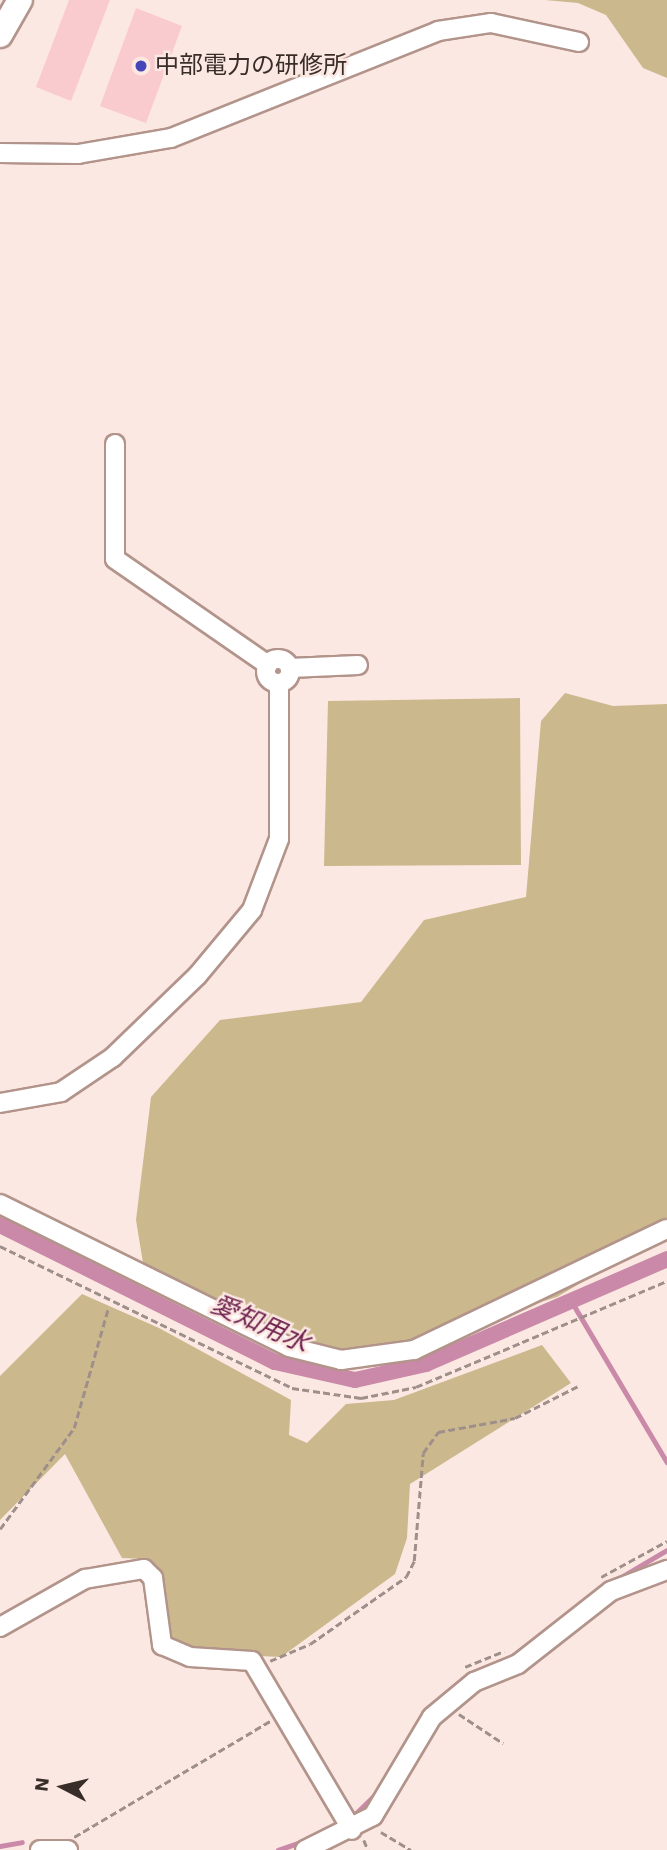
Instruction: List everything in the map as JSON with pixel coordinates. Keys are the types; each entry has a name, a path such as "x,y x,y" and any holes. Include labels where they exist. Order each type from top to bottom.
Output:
{"main road":[{"path":"0,35 20,0"}],"street":[{"path":"0,153 78,154 170,138 438,30 491,23 579,42"},
{"path":"116,444 115,559 268,665 269,679 358,666"},
{"path":"0,1103 61,1092 113,1057 197,976 252,910 279,839 284,675"},
{"path":"0,1204 289,1347 341,1360 414,1350 667,1229"},
{"path":"0,1627 85,1580 144,1569 153,1578 162,1645 190,1657 252,1661 282,1714 359,1825"},
{"path":"305,1850 359,1825 432,1717 474,1682 518,1664 611,1591 667,1570"},
{"path":"40,1850 65,1849"}],"path":[{"path":"0,1246 292,1388 361,1398 416,1387 667,1281"},
{"path":"0,1529 74,1428 108,1309"},
{"path":"252,1661 282,1660 406,1577 414,1561 423,1453 438,1432 515,1418 578,1387"},
{"path":"447,1704 503,1743"},
{"path":"65,1849 282,1714"},
{"path":"359,1825 411,1850"}],"shaded area":[{"path":"545,0 667,0 667,78 643,68 606,15 578,3"},
{"path":"565,693 613,706 667,704 667,1232 557,1297 355,1359 285,1344 143,1263 136,1220 151,1097 220,1020 361,1002 424,920 526,897 541,721"},
{"path":"520,698 521,865 324,866 328,701"},
{"path":"82,1294 159,1328 291,1400 289,1435 307,1443 346,1404 394,1400 542,1345 571,1383 410,1484 407,1538 395,1574 281,1657 192,1653 163,1643 154,1566 147,1559 122,1558 65,1454 0,1520 0,1376"}],"building":[{"path":"69,0 110,0 71,101 36,87"},
{"name":"中部電力の研修所","path":"136,8 182,26 146,123 100,106"}],"waterway":[{"name":"愛知用水","path":"0,1225 275,1362 355,1380 426,1364 667,1259"},
{"path":"572,1302 667,1462"},
{"path":"596,1592 667,1550"},
{"path":"413,1733 430,1707 469,1674 511,1657 564,1617"},
{"path":"352,1817 376,1794"},
{"path":"278,1850 307,1840"},
{"path":"0,1846 22,1842"}],"place":[{"name":"中部電力の研修所","path":"141,66"}]}
